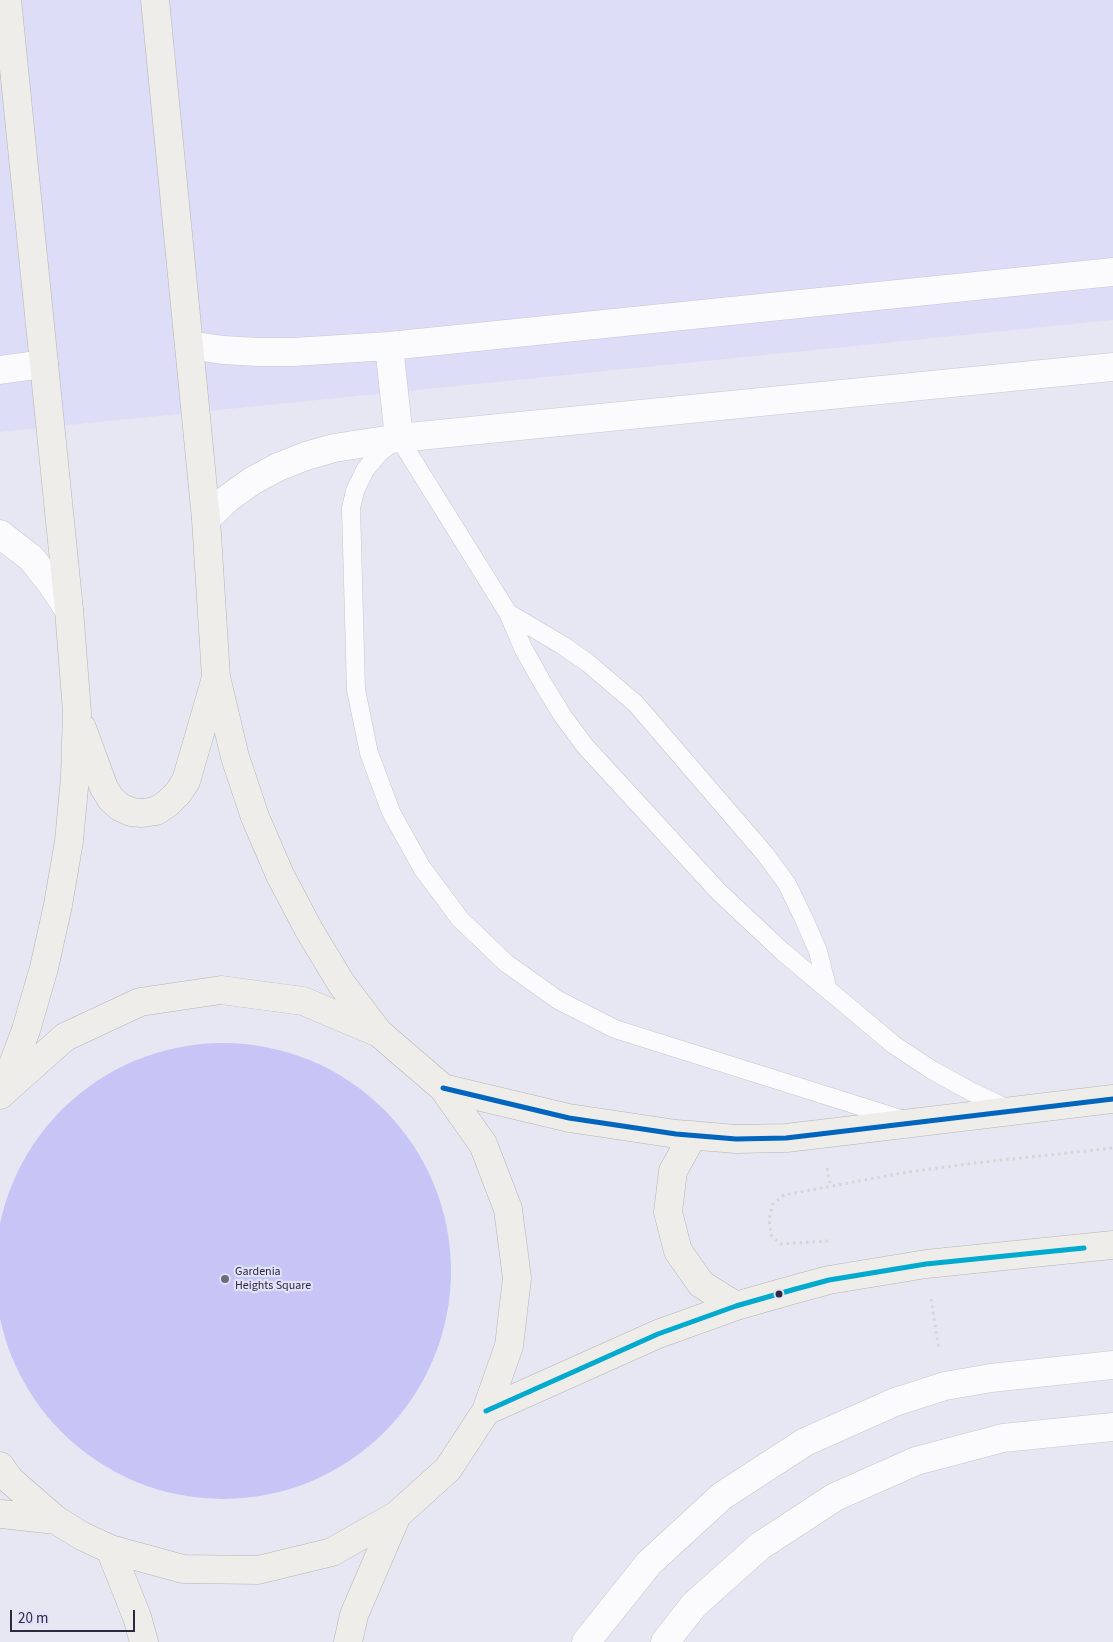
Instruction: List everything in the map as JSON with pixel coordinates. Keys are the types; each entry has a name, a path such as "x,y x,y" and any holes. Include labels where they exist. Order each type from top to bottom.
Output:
{"main road":[{"path":"1,1093 26,1030 44,968 58,905 69,841 75,776 77,712 69,610 7,0"},
{"path":"0,1466 10,1480 56,1520 82,1536 110,1549 183,1569 258,1570 332,1552 397,1515 448,1469 486,1411 509,1346 517,1278 508,1209 483,1144 444,1088 379,1033 341,983 309,930 280,875 256,817 235,757 216,677 206,519 155,0"},
{"path":"77,712 104,788 111,798 120,807 131,812 156,811 173,798 186,781 216,677"},
{"path":"1,1093 65,1037 140,1002 222,990 303,1001 379,1033"},
{"path":"444,1088 568,1118 676,1134 736,1139 786,1138 1113,1099"},
{"path":"693,1135 673,1171 668,1212 678,1251 701,1284 736,1306"},
{"path":"486,1411 658,1334 736,1306 829,1280 926,1264 1113,1245"},
{"path":"0,1514 56,1520"},
{"path":"348,1642 354,1615 397,1515"},
{"path":"110,1549 137,1617 144,1642"}],"street":[{"path":"189,345 223,350 258,352 293,352 389,346 1113,272"},
{"path":"389,346 399,438"},
{"path":"0,370 44,364"},
{"path":"206,519 252,481 278,467 334,448 399,438 1113,366"},
{"path":"0,534 31,558 69,610"},
{"path":"586,1642 649,1563 722,1496 805,1442 895,1402 945,1386 991,1378 1113,1365"},
{"path":"665,1642 694,1605 760,1546 835,1497 916,1462 1002,1438 1113,1427"}],"lane":[{"path":"916,1124 615,1029 558,1000 506,963 460,919 422,868 391,812 369,753 356,690 351,508 355,491 365,470 380,452 399,438 508,613 542,682 562,715 585,746 718,891 783,952 902,1050 932,1070 1010,1110"},
{"path":"508,613 562,644 594,668 636,704 765,854 787,884 803,917 818,951 827,987"}],"path":[{"path":"837,1240 781,1244 771,1235 769,1219 773,1204 784,1195 908,1172 1113,1148"},
{"path":"926,1264 945,1386"}],"shaded area":[{"path":"0,0 1113,0 1113,320 0,432"},
{"name":"Gardenia Heights Square","path":"223,1043 268,1047 310,1060 331,1069 350,1081 385,1109 413,1144 425,1163 434,1184 447,1226 451,1271 447,1316 434,1358 425,1379 413,1398 385,1433 350,1461 331,1473 310,1482 268,1495 223,1499 178,1495 136,1482 115,1473 96,1461 61,1433 33,1398 21,1379 12,1358 -1,1316 -5,1271 -1,1226 12,1184 21,1163 33,1144 61,1109 96,1081 115,1069 136,1060 178,1047"}],"transit line":[{"path":"443,1088 569,1118 676,1134 736,1139 786,1138 1113,1099"},
{"path":"486,1411 658,1334 736,1306 792,1290 829,1280 926,1264 1084,1248"}],"place":[{"name":"Gardenia Heights Square","path":"225,1279"}]}
